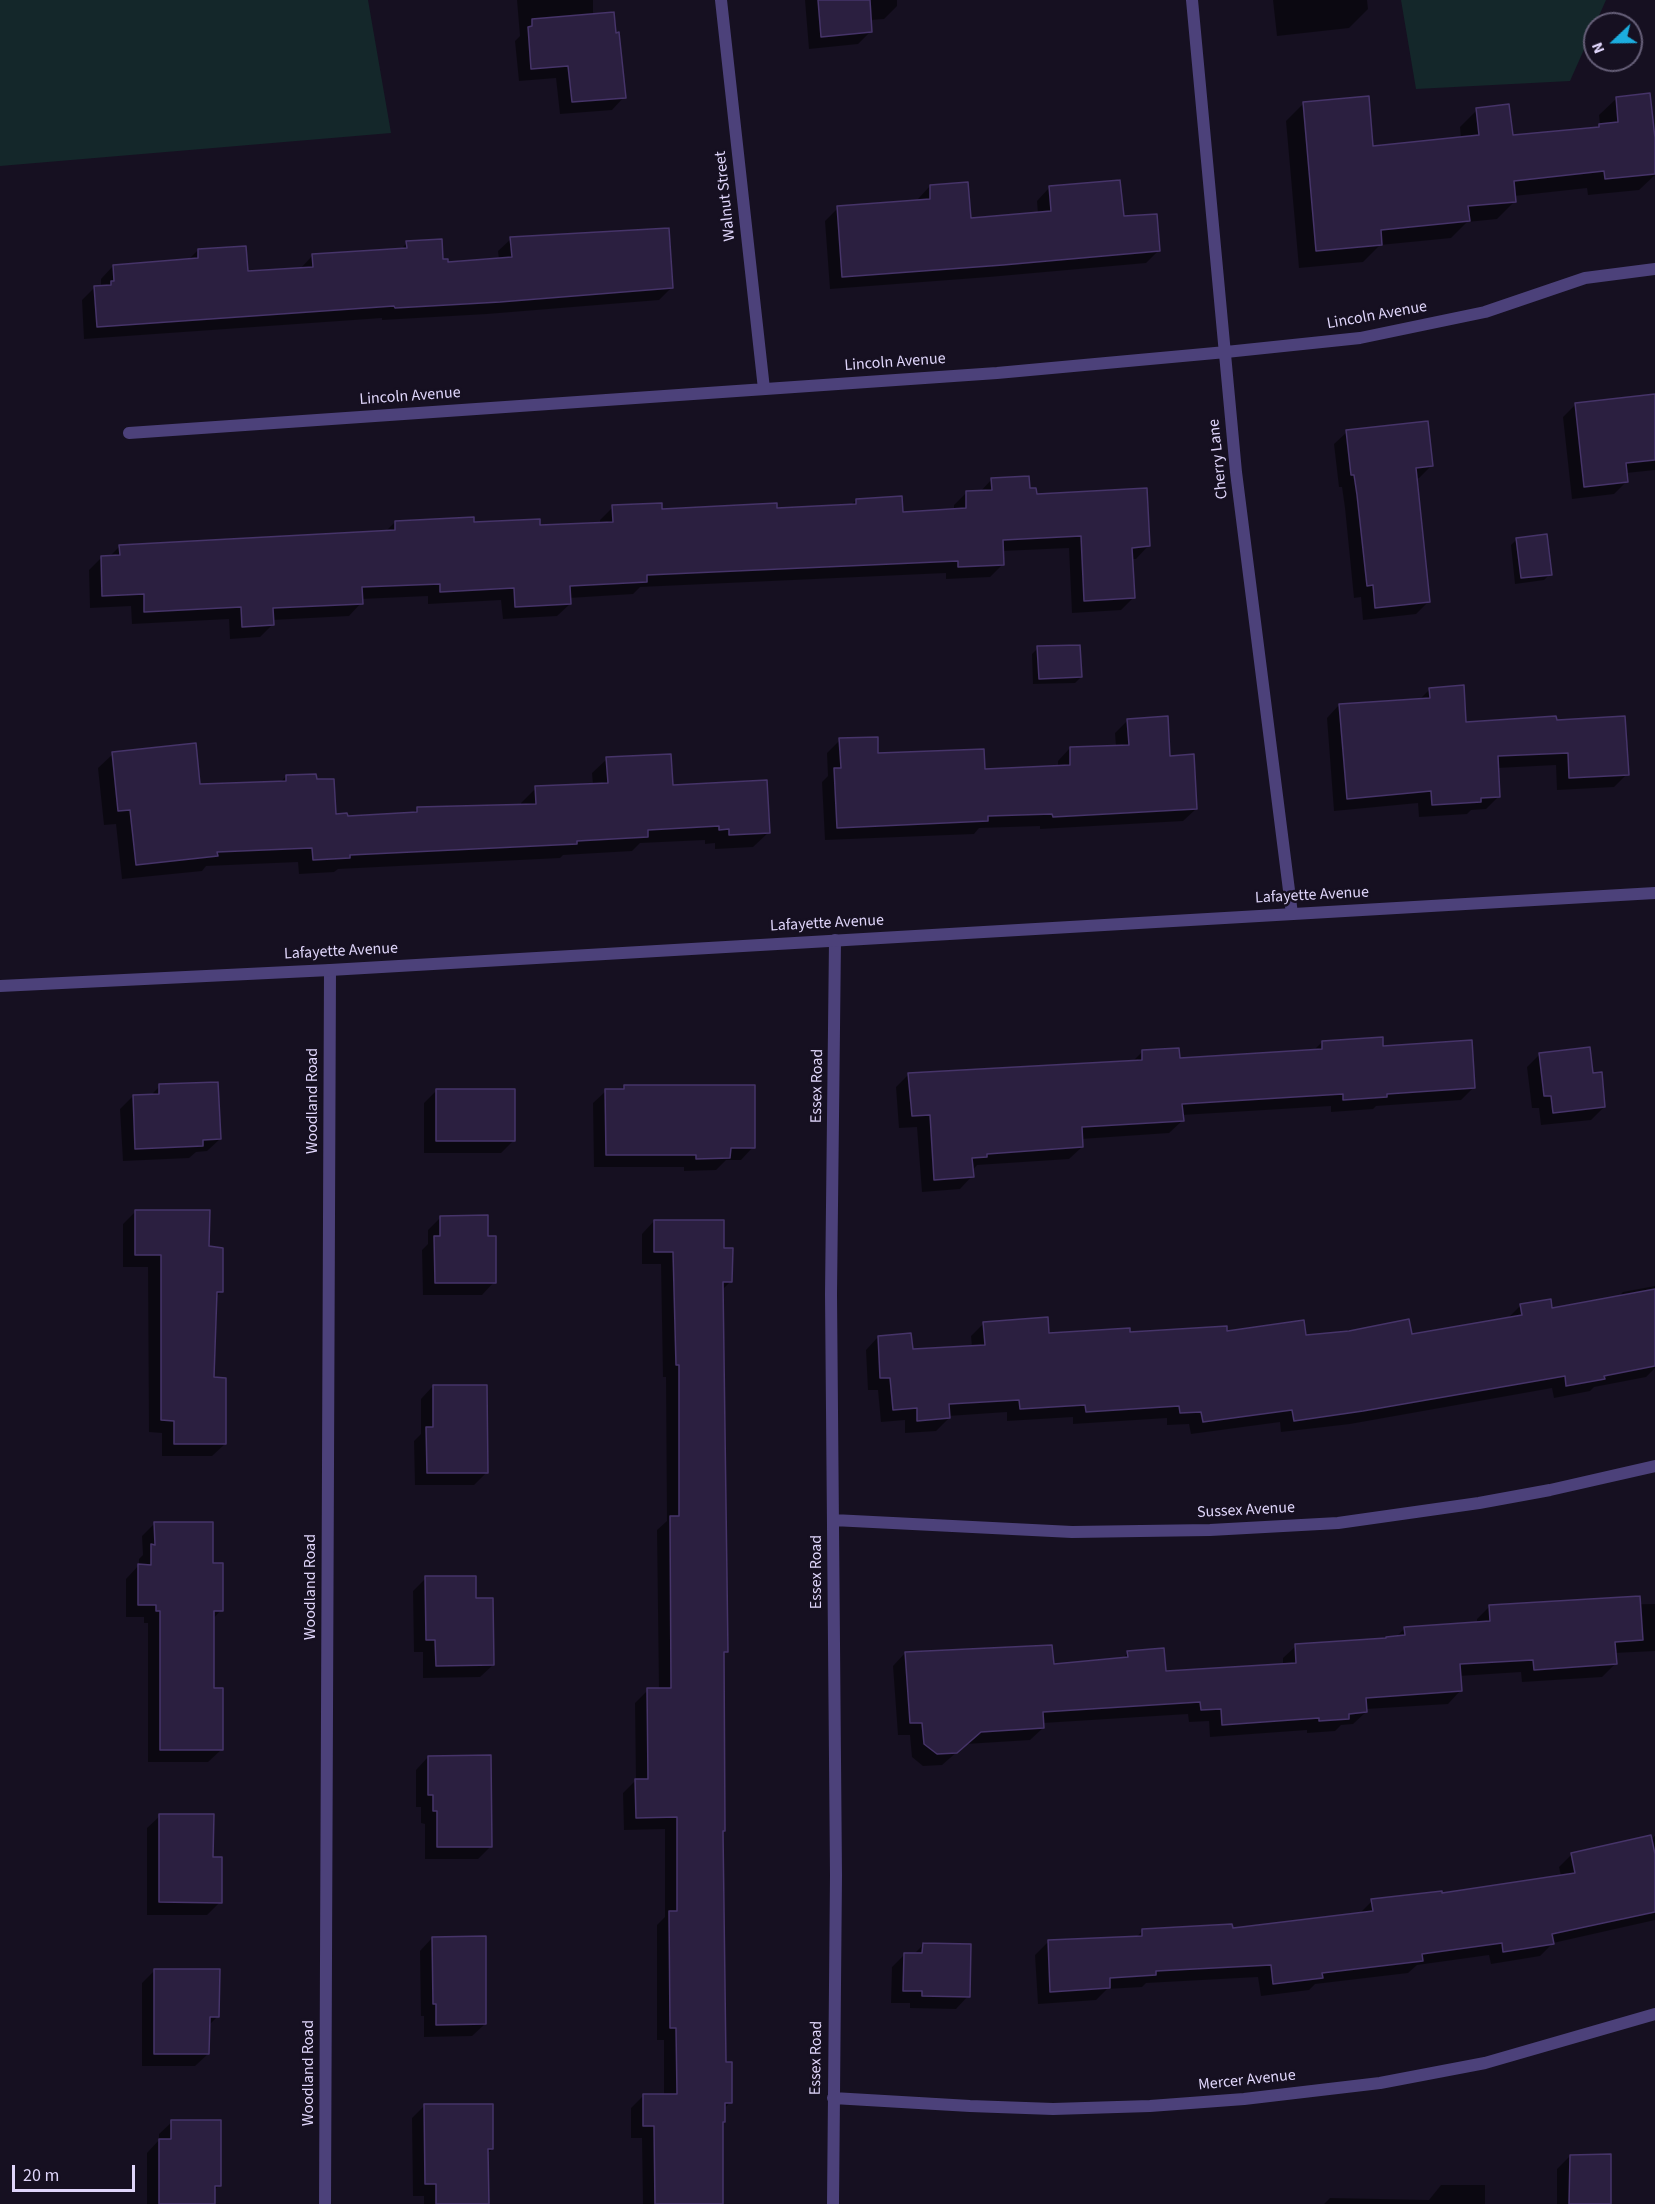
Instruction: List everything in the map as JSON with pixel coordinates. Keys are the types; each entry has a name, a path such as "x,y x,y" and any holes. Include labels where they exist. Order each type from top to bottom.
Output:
{"street":[{"name":"Walnut Street","path":"721,0 764,389"},
{"name":"Cherry Lane","path":"1192,0 1236,471 1292,914"},
{"name":"Lincoln Avenue","path":"129,434 997,373 1360,338 1485,312 1585,278 1655,269"},
{"name":"Lafayette Avenue","path":"0,986 1655,893"},
{"name":"Essex Road","path":"833,2204 836,1875 831,1294 835,940"},
{"name":"Woodland Road","path":"325,2204 330,969"},
{"name":"Sussex Avenue","path":"833,1520 1072,1532 1210,1530 1338,1523 1503,1499 1655,1466"},
{"name":"Mercer Avenue","path":"833,2097 1053,2109 1150,2106 1244,2099 1380,2083 1485,2063 1655,2014"}],"green space":[{"path":"0,0 368,0 391,133 0,166"},
{"path":"1401,0 1606,0 1601,12 1583,12 1583,52 1570,81 1416,89"}],"building":[{"path":"818,0 870,0 872,32 821,37"},
{"path":"614,12 616,33 619,32 626,98 572,102 568,66 531,69 528,27 532,26 532,19"},
{"path":"1650,93 1655,138 1655,174 1605,179 1604,171 1514,181 1516,202 1468,206 1470,221 1381,230 1382,245 1316,251 1303,102 1369,96 1373,146 1479,135 1476,108 1509,104 1513,135 1599,127 1599,124 1618,122 1616,97"},
{"path":"1120,180 1124,216 1157,214 1160,251 842,277 837,206 930,199 930,185 968,182 971,218 1051,211 1049,186"},
{"path":"669,228 673,288 500,302 395,308 394,306 97,327 94,286 111,285 111,281 114,281 113,265 198,258 198,249 246,246 248,271 313,267 312,254 407,248 406,241 442,239 443,259 448,259 448,262 512,257 510,237"},
{"path":"1655,394 1655,460 1626,463 1628,482 1584,487 1575,403"},
{"path":"1428,421 1433,466 1416,468 1430,602 1375,608 1373,585 1367,586 1357,495 1354,475 1351,475 1346,430"},
{"path":"1029,476 1030,488 1036,488 1037,494 1147,488 1150,546 1132,548 1135,598 1084,601 1081,536 1003,540 1004,565 958,567 958,561 647,575 647,582 570,586 571,604 515,607 514,588 440,592 440,584 362,587 363,604 273,608 274,625 242,627 241,607 144,612 144,594 102,596 101,556 120,555 119,545 395,530 395,521 474,517 474,522 540,519 540,525 613,522 612,505 662,503 662,509 777,503 777,508 856,504 856,499 902,496 903,512 966,508 966,491 992,490 991,478"},
{"path":"1547,534 1552,575 1521,578 1516,538"},
{"path":"1080,645 1082,677 1039,679 1037,646"},
{"path":"1464,685 1466,722 1556,716 1557,720 1625,716 1629,775 1569,778 1568,753 1498,756 1500,797 1481,798 1481,802 1432,805 1431,791 1347,799 1339,704 1430,698 1429,688"},
{"path":"1168,716 1170,756 1194,754 1197,809 1053,817 1052,814 988,816 988,821 837,828 834,768 841,768 839,738 878,737 878,753 984,749 985,769 1070,765 1070,747 1129,745 1127,719"},
{"path":"196,743 200,784 286,781 286,775 316,774 317,779 334,779 336,814 347,813 348,816 417,812 417,807 536,804 535,786 608,783 606,757 671,754 673,785 767,780 770,833 729,835 729,829 719,830 719,826 648,830 648,837 577,841 577,844 350,855 350,858 313,860 312,848 217,852 218,856 136,865 130,810 118,811 112,752"},
{"path":"1383,1037 1383,1046 1472,1040 1475,1088 1387,1094 1387,1097 1343,1100 1343,1094 1182,1104 1184,1121 1082,1127 1083,1147 987,1154 987,1157 972,1158 974,1177 934,1180 930,1115 912,1116 908,1073 1142,1060 1142,1050 1179,1048 1180,1058 1322,1049 1322,1041"},
{"path":"1590,1047 1593,1073 1602,1072 1605,1107 1553,1113 1551,1096 1544,1096 1539,1053"},
{"path":"218,1082 221,1139 203,1140 203,1146 135,1149 133,1095 159,1094 159,1084"},
{"path":"624,1085 755,1085 755,1148 731,1148 730,1158 696,1159 696,1155 606,1155 605,1089 624,1089"},
{"path":"436,1089 515,1089 515,1141 436,1141"},
{"path":"135,1210 210,1210 209,1246 223,1248 223,1292 217,1292 214,1377 226,1378 226,1444 174,1444 174,1421 161,1420 161,1255 135,1255"},
{"path":"488,1215 488,1236 496,1236 496,1283 435,1283 434,1236 440,1236 440,1216"},
{"path":"654,1220 724,1220 724,1248 733,1248 732,1282 723,1282 728,1652 724,1652 725,1831 723,1831 726,2062 732,2062 732,2103 725,2103 725,2122 723,2122 723,2204 655,2204 654,2126 643,2126 643,2094 677,2094 676,2028 670,2028 669,1911 677,1911 677,1817 636,1818 635,1779 648,1779 647,1688 671,1688 670,1516 679,1516 679,1365 676,1365 673,1252 654,1252"},
{"path":"1655,1289 1655,1366 1566,1386 1565,1376 1294,1421 1292,1410 1203,1422 1201,1412 1180,1413 1179,1406 1086,1412 1085,1405 1020,1409 1019,1400 949,1404 950,1418 917,1421 917,1408 893,1410 890,1378 880,1378 878,1336 911,1333 913,1349 985,1345 983,1322 1048,1317 1049,1333 1130,1328 1130,1332 1227,1326 1227,1331 1304,1320 1306,1335 1349,1331 1409,1319 1412,1334 1522,1315 1520,1304 1551,1299 1552,1308"},
{"path":"433,1385 487,1385 488,1473 427,1473 426,1427 433,1427"},
{"path":"154,1522 213,1522 213,1563 223,1563 223,1611 214,1611 214,1688 223,1688 223,1750 160,1750 160,1611 156,1611 156,1605 138,1605 138,1564 151,1565 151,1544 155,1545"},
{"path":"425,1576 476,1576 476,1598 493,1598 494,1665 436,1666 435,1640 426,1640"},
{"path":"1640,1596 1643,1640 1615,1642 1617,1664 1534,1670 1533,1660 1460,1664 1462,1691 1366,1698 1367,1712 1349,1714 1349,1719 1319,1721 1319,1718 1222,1725 1221,1709 1201,1710 1200,1702 1043,1712 1044,1728 981,1732 957,1753 937,1754 924,1744 922,1723 910,1723 905,1652 1052,1645 1054,1664 1128,1657 1127,1651 1164,1648 1166,1671 1296,1663 1295,1644 1386,1638 1405,1635 1404,1627 1490,1621 1489,1605"},
{"path":"491,1755 492,1847 437,1847 437,1811 433,1811 433,1795 428,1795 428,1756"},
{"path":"159,1814 214,1814 213,1857 222,1857 222,1903 159,1902"},
{"path":"1651,1835 1655,1854 1655,1912 1552,1934 1554,1944 1503,1952 1502,1943 1422,1954 1423,1961 1322,1973 1323,1978 1273,1984 1271,1965 1156,1971 1156,1975 1110,1978 1110,1988 1050,1992 1048,1940 1142,1936 1142,1929 1232,1924 1233,1928 1373,1911 1371,1899 1442,1891 1442,1893 1575,1873 1571,1853"},
{"path":"486,1936 486,2024 436,2025 436,2004 433,2004 432,1937"},
{"path":"923,1943 971,1944 970,1997 922,1996 922,1991 903,1991 904,1953 922,1953"},
{"path":"154,1969 220,1969 219,2017 210,2017 209,2054 154,2054"},
{"path":"424,2104 493,2104 493,2149 488,2149 489,2204 436,2204 436,2184 425,2184"},
{"path":"171,2120 221,2120 221,2186 215,2186 215,2204 159,2204 159,2139 171,2139"},
{"path":"1611,2154 1611,2204 1569,2204 1570,2155"}]}
